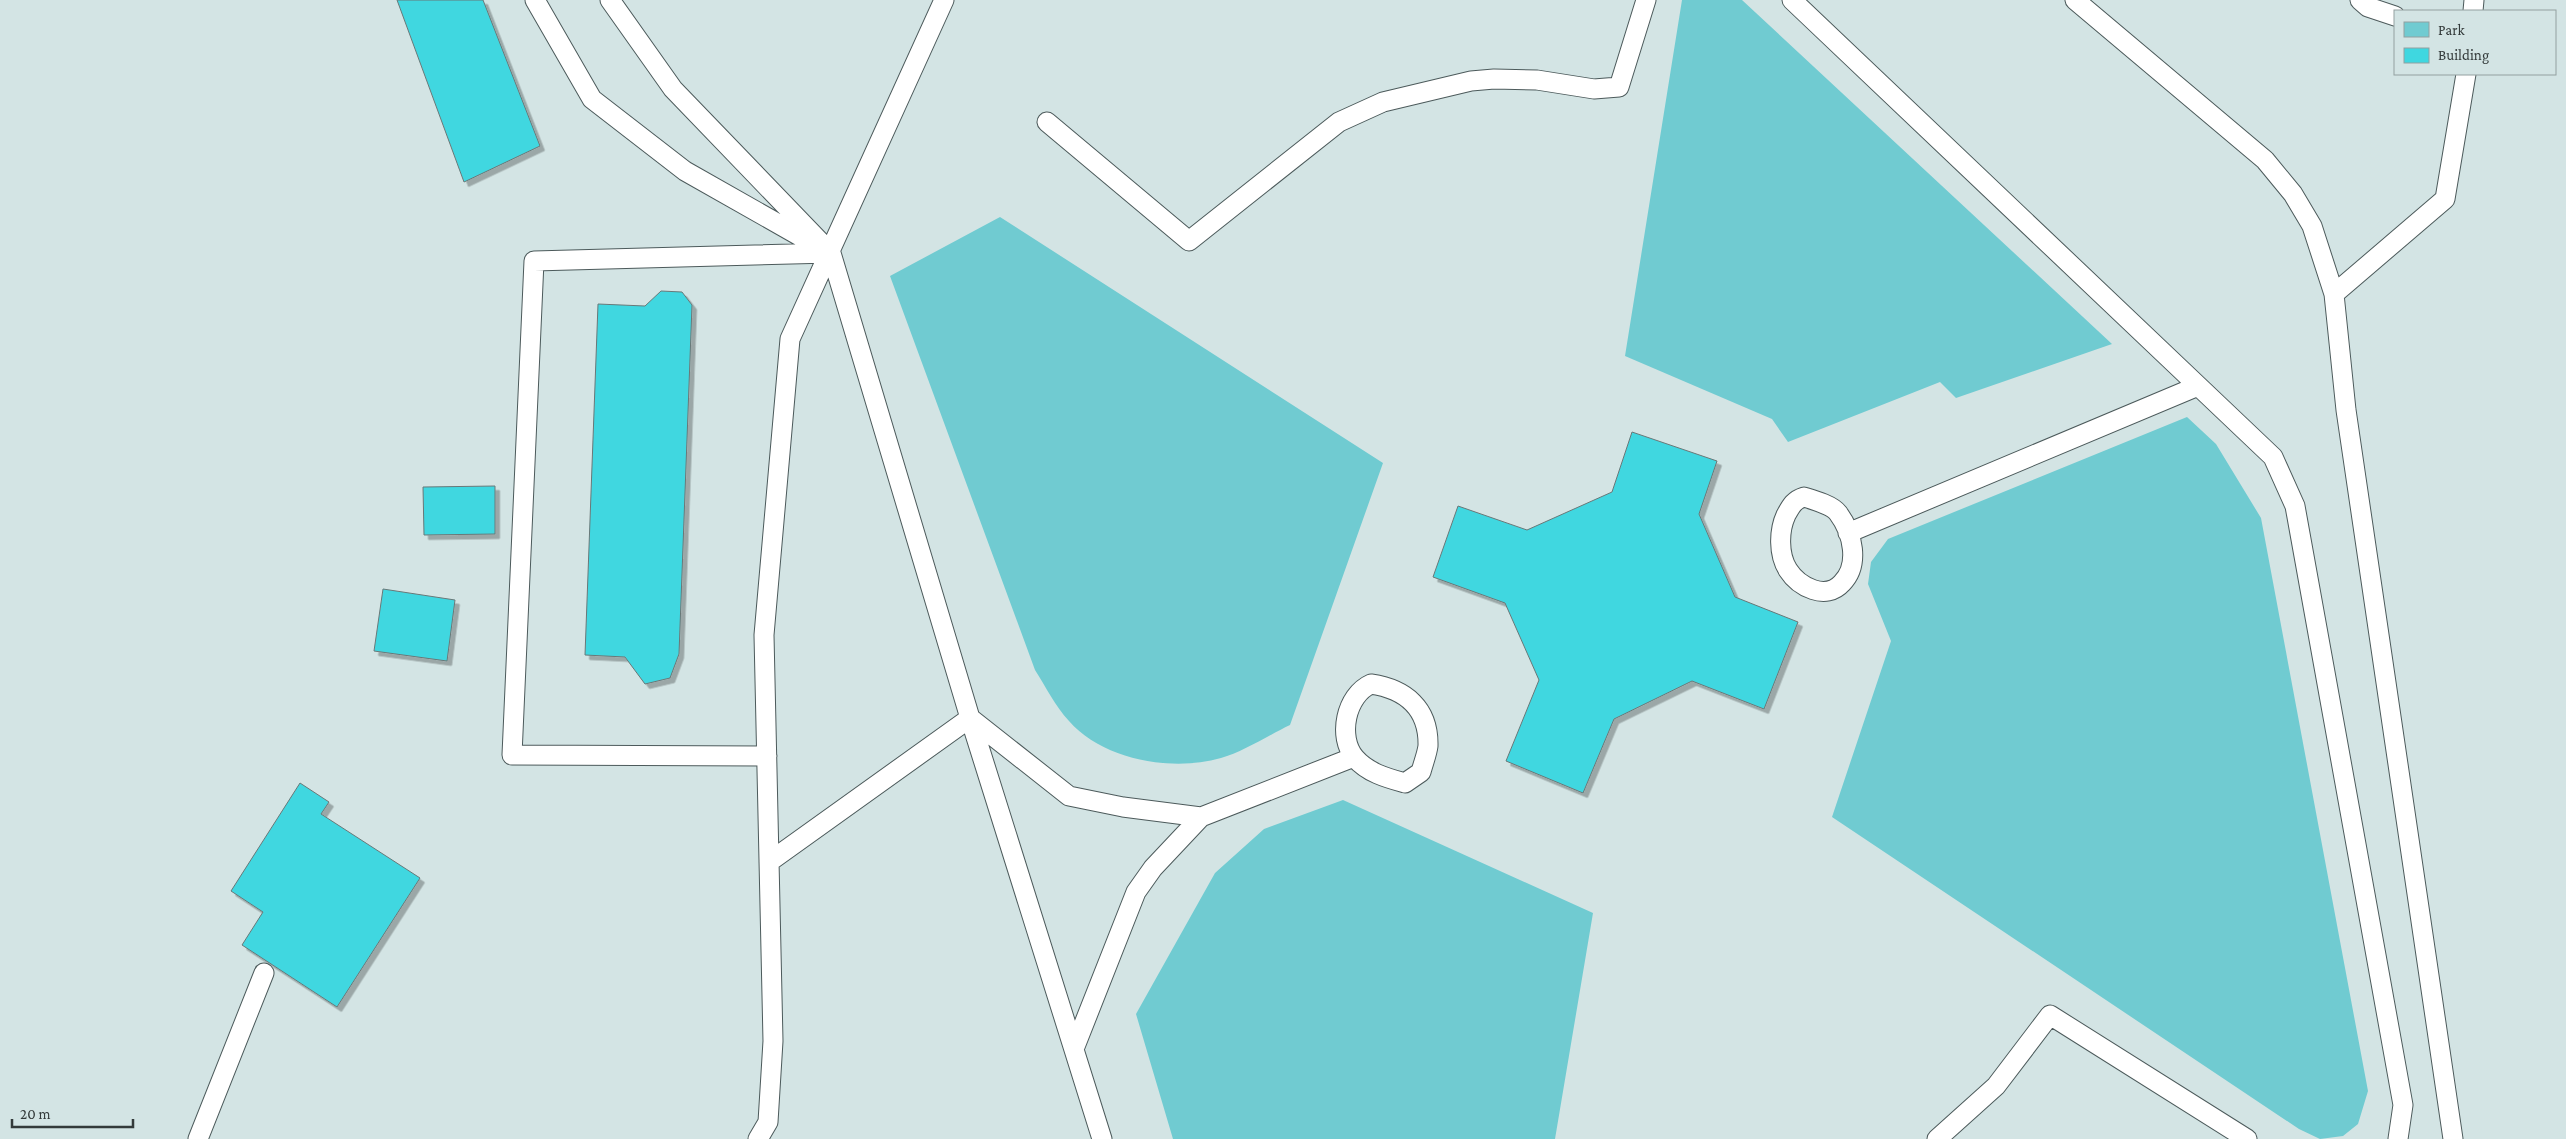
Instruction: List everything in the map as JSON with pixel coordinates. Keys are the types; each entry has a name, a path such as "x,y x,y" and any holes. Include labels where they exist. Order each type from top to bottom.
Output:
{"lane":[{"path":"535,0 592,99 685,171 831,253"},
{"path":"610,0 673,89 831,253 970,718 1102,1139"},
{"path":"758,1139 768,1122 773,1041 764,635 790,339 831,253 944,0"},
{"path":"1047,122 1189,241 1339,122 1383,102 1471,81 1494,79 1537,80 1594,89 1619,87 1646,0"},
{"path":"1792,0 2273,457 2295,506 2403,1105 2398,1139"},
{"path":"2075,0 2265,160 2294,194 2312,226 2334,294 2346,410 2453,1139"},
{"path":"2360,0 2368,7 2394,16"},
{"path":"2334,294 2445,198 2466,75"},
{"path":"767,756 512,755 534,261 831,253"},
{"path":"1848,533 2198,386"},
{"path":"1804,497 1838,512 1848,533 1853,562 1850,573 1838,588 1832,591 1821,592 1808,588 1787,569 1780,527 1791,505 1797,499 1804,497"},
{"path":"1371,684 1400,691 1408,696 1420,711 1426,728 1428,746 1421,772 1406,783 1375,774 1354,757 1346,729 1351,703 1356,694 1371,684"},
{"path":"970,718 1069,796 1123,807 1201,816"},
{"path":"769,862 970,718"},
{"path":"1074,1049 1136,892 1152,868 1201,816 1354,757"},
{"path":"198,1139 264,973"},
{"path":"1937,1139 1996,1086 2050,1015 2247,1139"}],"green space":[{"path":"1682,0 1742,0 2112,344 1956,398 1940,382 1788,442 1772,419 1625,356"},
{"path":"1000,217 1383,463 1290,725 1238,752 1202,762 1181,764 1160,763 1119,754 1083,734 1069,721 1055,703 1035,670 890,276"},
{"path":"2187,417 2216,444 2261,518 2368,1091 2358,1124 2343,1136 2320,1139 2299,1129 1832,817 1891,641 1868,584 1871,562 1888,539"},
{"path":"1343,800 1593,913 1555,1139 1173,1139 1136,1014 1215,873 1264,829"}],"building":[{"path":"397,0 483,0 540,146 464,182"},
{"path":"661,291 682,292 692,305 679,654 670,678 645,684 625,657 585,655 598,304 645,306"},
{"path":"1632,432 1717,461 1699,514 1735,597 1798,622 1764,709 1692,681 1614,719 1583,793 1506,761 1539,680 1505,603 1433,577 1458,506 1527,530 1612,492"},
{"path":"495,486 495,534 424,535 423,487"},
{"path":"383,589 455,600 447,661 374,651"},
{"path":"300,783 329,802 321,814 420,878 337,1007 242,945 263,912 231,891"}]}
